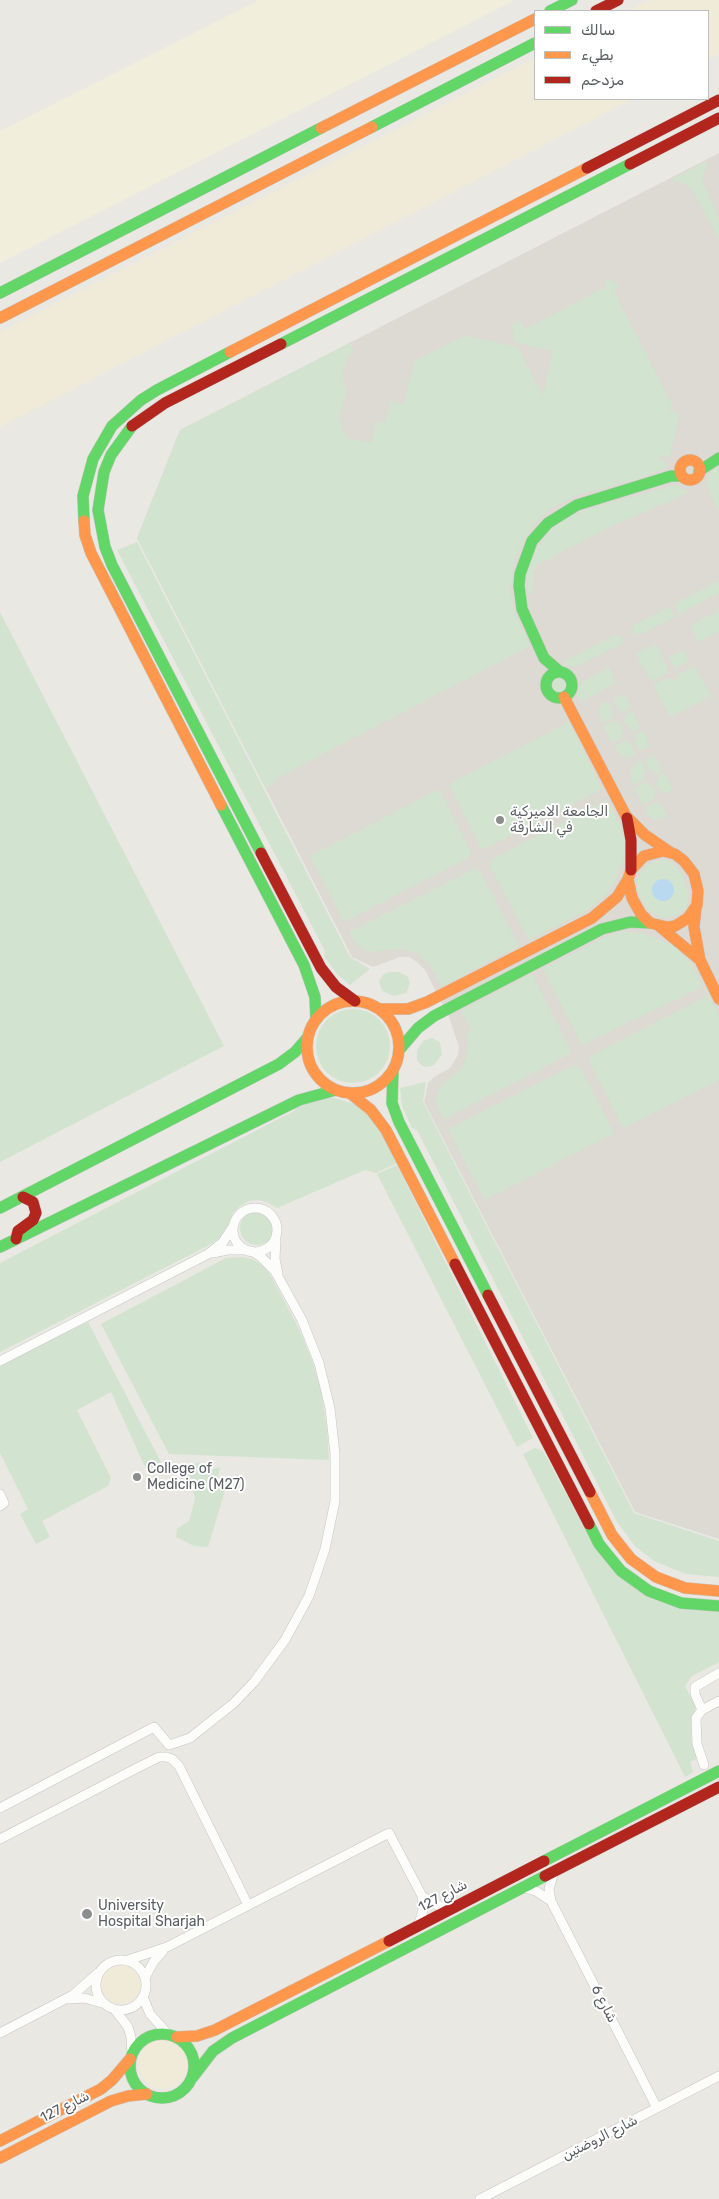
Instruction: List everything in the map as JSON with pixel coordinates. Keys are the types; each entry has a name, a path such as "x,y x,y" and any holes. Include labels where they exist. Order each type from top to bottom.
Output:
{"street":[{"path":"552,10 572,0"},
{"path":"598,10 618,0"},
{"path":"0,293 534,20"},
{"path":"0,318 534,44"},
{"path":"316,1020 314,991 304,965 91,553 83,516 87,477 101,442 112,426 141,400 719,100"},
{"path":"400,1049 393,1024 379,1009 355,1001 336,987 321,968 112,565 100,529 98,510 100,491 111,455 134,424 149,412 719,118"},
{"path":"544,208 542,201 555,193 566,180"},
{"path":"544,658 570,678 573,685 570,693 564,698 558,698 549,693 546,686 548,678 544,658 526,620 520,597 522,568 532,541 548,522 566,510 678,473 682,463 687,460 697,466"},
{"path":"697,466 714,460"},
{"path":"678,473 686,479 693,479 697,466"},
{"path":"548,678 560,672"},
{"path":"564,698 626,816 631,840 630,874 632,898 636,906 655,924 700,960"},
{"path":"626,816 645,835 684,860 694,874 698,891 694,927 700,960 719,999"},
{"path":"379,1009 408,1009 427,1002 592,918 617,897 630,874 644,856 653,852 672,853"},
{"path":"697,905 682,923 675,926 630,922 602,930 434,1016 418,1028 400,1049 393,1071 392,1102 399,1122 612,1535 631,1559 656,1577 685,1588 719,1591"},
{"path":"0,1208 279,1064 295,1052 308,1036 316,1020 333,1006 355,1001"},
{"path":"427,1002 434,1016"},
{"path":"308,1036 308,1055 312,1069 324,1083 336,1090 351,1094 371,1110 386,1130 599,1544 621,1571 648,1591 681,1603 719,1606"},
{"path":"351,1094 378,1087 393,1071"},
{"path":"0,1247 299,1100 336,1090"},
{"path":"16,1239 18,1230 33,1220 36,1213 33,1202 23,1197"},
{"path":"0,1361 208,1254 223,1242 242,1213 248,1210 262,1209 268,1212 276,1224 275,1259 280,1279"},
{"path":"0,1808 154,1727 169,1745 190,1738 234,1703 271,1660 298,1618 318,1572 331,1525 335,1501 335,1454 330,1408 319,1363 302,1320 280,1279 268,1263 236,1240 234,1225"},
{"path":"208,1254 227,1250 262,1251 270,1246 276,1238"},
{"path":"0,1494 4,1503 0,1506"},
{"path":"702,1710 695,1694 695,1687 719,1673"},
{"path":"704,1765 696,1736 696,1718 702,1710 719,1702"},
{"path":"0,1838 159,1757 166,1757 172,1759 179,1766 248,1906"},
{"name":"شارع 127","path":"173,2035 197,2036 216,2030 719,1771"},
{"path":"64,2001 84,1998 104,2004 115,2010 128,2027 131,2037 130,2069 132,2079 138,2088 146,2094 165,2098 174,2096 188,2085 206,2058 222,2044 719,1787"},
{"path":"0,2033 64,2001 82,1989 110,1961 128,1960 167,1947 389,1833 422,1896 423,1911 418,1926"},
{"path":"551,1900 549,1889 554,1872"},
{"path":"524,1888 536,1891 551,1900"},
{"path":"422,1896 434,1904 449,1910"},
{"name":"شارع 6","path":"551,1900 657,2108"},
{"path":"145,1978 154,1961 167,1947"},
{"path":"115,2010 129,2009 140,2002 146,1991 145,1978 139,1967 128,1960"},
{"path":"98,1973 96,1990 104,2004"},
{"path":"143,1996 150,2014 190,2050 195,2068 193,2077"},
{"path":"131,2056 136,2046 147,2037 154,2034 173,2035"},
{"name":"شارع 127","path":"0,2141 101,2089 117,2075 131,2056"},
{"name":"شارع الروضتين","path":"480,2199 719,2076"},
{"name":"شارع 127","path":"0,2158 111,2101 128,2096 146,2094"}],"shaded area":[{"path":"259,0 515,0 0,263 0,131"},
{"name":"الجامعة الاميركية في الشارقة","path":"719,153 719,1539 635,1512 424,1102 428,1083 434,1077 450,1068 458,1055 459,1047 449,1017 425,970 409,957 400,957 373,967 352,957 137,538 180,430"}],"green space":[{"path":"706,161 707,165 702,180 719,219 719,239 693,191 685,184 671,180"},
{"path":"605,280 613,281 619,286 614,291 673,407 668,410 679,413 670,457 656,455 666,463 665,469 634,480 574,496 547,511 532,526 516,555 510,589 514,612 530,646 275,779 276,782 265,788 137,538 180,430 350,343 354,352 348,356 342,376 347,391 339,418 345,434 351,439 371,443 376,422 385,423 391,401 402,404 405,402 414,361 465,336 518,347 543,396 553,351 514,342 512,324 521,322 525,329 606,287"},
{"path":"719,465 719,512 708,490 707,481 710,472"},
{"path":"674,485 681,487 688,493 612,526 537,565 534,571 532,593 528,594 527,577 530,564 537,548 551,529 569,517 587,509"},
{"path":"137,542 350,957 370,969 350,985 337,974 324,956 325,951 117,550"},
{"path":"719,581 719,593 679,614 674,604"},
{"path":"669,607 675,617 639,635 634,634 632,629 634,625"},
{"path":"719,610 719,631 698,642 691,629 693,624"},
{"path":"0,612 224,1046 0,1162"},
{"path":"615,635 621,636 623,642 621,644 575,667 566,665 564,661"},
{"path":"656,644 668,669 666,674 651,681 636,654"},
{"path":"683,650 689,661 675,668 669,657"},
{"path":"695,666 711,696 670,717 653,685 667,678 675,680 680,673"},
{"path":"609,667 616,683 580,702 577,696 582,682"},
{"path":"559,676 565,679 568,685 565,691 559,694 553,691 550,685 553,679"},
{"path":"624,694 631,708 622,713 613,700"},
{"path":"608,701 614,713 611,715 613,718 602,723 599,710 602,704"},
{"path":"632,711 641,728 633,732 623,719 626,717 625,715"},
{"path":"614,721 615,723 618,721 624,733 622,734 623,738 612,743 603,726"},
{"path":"569,722 602,789 486,848 481,848 449,784"},
{"path":"643,731 650,746 639,751 634,740 637,739 635,735"},
{"path":"626,740 627,744 630,743 636,754 628,757 621,756 614,746"},
{"path":"655,755 663,771 656,775 653,770 650,771 645,760"},
{"path":"641,761 647,772 643,774 645,779 633,785 630,772 635,764"},
{"path":"664,773 673,789 665,794 663,791 661,792 655,782 659,780 657,777"},
{"path":"647,782 649,785 651,784 656,794 653,795 654,799 643,804 634,788"},
{"path":"439,789 470,851 469,857 344,922 310,856"},
{"path":"607,800 624,832 626,853 614,883 603,898 589,909 529,940 490,866 492,859"},
{"path":"657,802 659,805 662,804 668,817 655,820 650,817 645,808"},
{"path":"664,860 673,863 681,873 689,894 686,908 678,915 668,917 659,916 649,911 641,899 637,887 639,875 647,865 655,861"},
{"path":"475,868 480,871 519,946 442,986 427,961 418,953 400,949 367,952 356,944 349,932"},
{"path":"621,932 643,933 674,946 690,961 703,986 583,1045 543,969 608,936"},
{"path":"389,972 399,972 408,977 410,984 406,993 394,996 382,991 379,981 383,975"},
{"path":"532,974 571,1051 570,1054 443,1119 436,1102 437,1094 443,1083 462,1068 468,1051 467,1033 471,1031 461,1011"},
{"path":"709,995 719,1016 719,1080 623,1128 589,1061 592,1055"},
{"path":"353,1009 374,1015 384,1025 390,1046 384,1067 374,1077 353,1083 332,1077 322,1067 316,1046 322,1025 332,1015"},
{"path":"432,1038 440,1042 442,1055 433,1066 424,1067 417,1061 417,1050 423,1041"},
{"path":"574,1065 580,1067 614,1133 485,1200 448,1129"},
{"path":"426,1082 423,1102 634,1513 719,1541 719,1577 686,1574 654,1561 635,1546 617,1522 417,1130 412,1128 402,1106 400,1088"},
{"path":"321,1097 334,1098 358,1105 378,1126 398,1163 376,1173 365,1170 277,1208 259,1200 249,1201 233,1213 229,1231 211,1244 0,1352 0,1263 294,1111 297,1105"},
{"path":"397,1165 533,1438 517,1447 377,1174"},
{"path":"257,1211 269,1216 274,1228 269,1240 257,1245 245,1240 240,1228 245,1216"},
{"path":"240,1257 252,1259 262,1265 271,1276 299,1329 312,1360 321,1391 327,1429 329,1460 169,1454 101,1324 226,1258"},
{"path":"88,1322 164,1468 149,1476 111,1392 77,1410 111,1478 108,1486 42,1521 50,1537 36,1544 20,1514 28,1509 0,1453 0,1365"},
{"path":"535,1448 543,1451 590,1539 624,1578 719,1611 719,1662 692,1676 685,1686 696,1707 692,1719 691,1739 699,1758 690,1762 693,1772 685,1777 523,1454"},
{"path":"204,1463 203,1472 220,1467 217,1482 227,1484 208,1547 194,1546 176,1537 177,1529 189,1521 195,1499 191,1482 181,1479 181,1464"}],"sand":[{"path":"649,0 719,0 719,54 709,59 709,10 629,10"},
{"path":"534,59 534,100 631,100 0,427 0,332"},
{"path":"117,1964 125,1964 132,1967 138,1973 141,1984 138,1995 132,2001 125,2004 117,2004 110,2001 104,1995 101,1988 101,1980 104,1973 110,1967"},
{"path":"163,2039 181,2046 188,2064 181,2082 163,2089 145,2082 138,2064 145,2046"}],"water":[{"path":"663,879 673,886 674,890 667,900 663,901 653,894 652,890 659,880"}],"traffic: fast":[{"path":"552,10 572,0"},
{"path":"372,127 534,44"},
{"path":"0,293 321,128"},
{"path":"281,344 630,164"},
{"path":"84,521 83,496 93,459 112,426 141,400 230,352"},
{"path":"132,426 111,455 104,472 98,510 105,547 112,565 261,853"},
{"path":"699,471 719,458"},
{"path":"560,672 544,658 522,609 519,586 520,574 532,541 548,523 577,505 671,476 682,476"},
{"path":"559,672 568,676 572,685 568,694 559,698 550,694 546,685 550,676 559,672"},
{"path":"221,805 304,965 315,997 316,1020"},
{"path":"400,1049 418,1028 434,1016 602,929 630,922 650,923"},
{"path":"0,1208 279,1064 295,1052 308,1037"},
{"path":"393,1071 392,1103 399,1122 488,1295"},
{"path":"0,1247 299,1100 336,1090"},
{"path":"589,1524 599,1544 621,1571 649,1591 681,1603 719,1606"},
{"path":"544,1861 719,1771"},
{"path":"193,2077 213,2051 232,2038 545,1876"},
{"path":"156,2034 168,2034 185,2043 192,2054 194,2066 192,2078 185,2089 168,2098 156,2098 144,2093 135,2084 130,2072 130,2060 135,2048 144,2039 156,2034"}],"traffic: slow":[{"path":"321,128 534,20"},
{"path":"0,318 372,127"},
{"path":"230,352 587,168"},
{"path":"690,460 697,463 700,470 697,477 690,480 683,477 680,470 683,463 690,460"},
{"path":"84,521 85,535 91,553 221,805"},
{"path":"564,697 626,816 645,835 670,852"},
{"path":"663,851 675,854 684,861 694,874 698,891 697,905 688,918 675,926 667,927 650,923 641,914 632,898 628,879 631,870 644,856 663,851"},
{"path":"379,1009 408,1009 427,1002 592,918 617,897 628,879"},
{"path":"696,908 694,927 700,960 719,999"},
{"path":"659,926 700,960"},
{"path":"353,1001 371,1004 386,1014 396,1029 399,1047 396,1065 386,1080 371,1090 353,1093 335,1090 320,1080 310,1065 307,1047 310,1029 320,1014 335,1004 353,1001"},
{"path":"351,1094 371,1110 386,1130 455,1264"},
{"path":"590,1492 612,1535 631,1559 656,1577 685,1588 719,1591"},
{"path":"177,2037 197,2036 215,2030 389,1941"},
{"path":"0,2141 101,2089 112,2080 130,2059"},
{"path":"0,2158 111,2101 128,2096 147,2094"}],"traffic: jam":[{"path":"598,10 618,0"},
{"path":"587,168 719,100"},
{"path":"630,164 719,118"},
{"path":"132,426 165,403 281,344"},
{"path":"627,818 631,840 631,870"},
{"path":"261,853 321,968 336,987 355,1001"},
{"path":"16,1239 18,1231 33,1220 36,1213 33,1202 23,1197"},
{"path":"455,1264 589,1524"},
{"path":"488,1295 590,1492"},
{"path":"545,1876 719,1787"},
{"path":"389,1941 544,1861"}],"place":[{"name":"الجامعة الاميركية في الشارقة","path":"500,820"},
{"name":"College of Medicine (M27)","path":"137,1477"},
{"name":"University Hospital Sharjah","path":"87,1914"}]}
